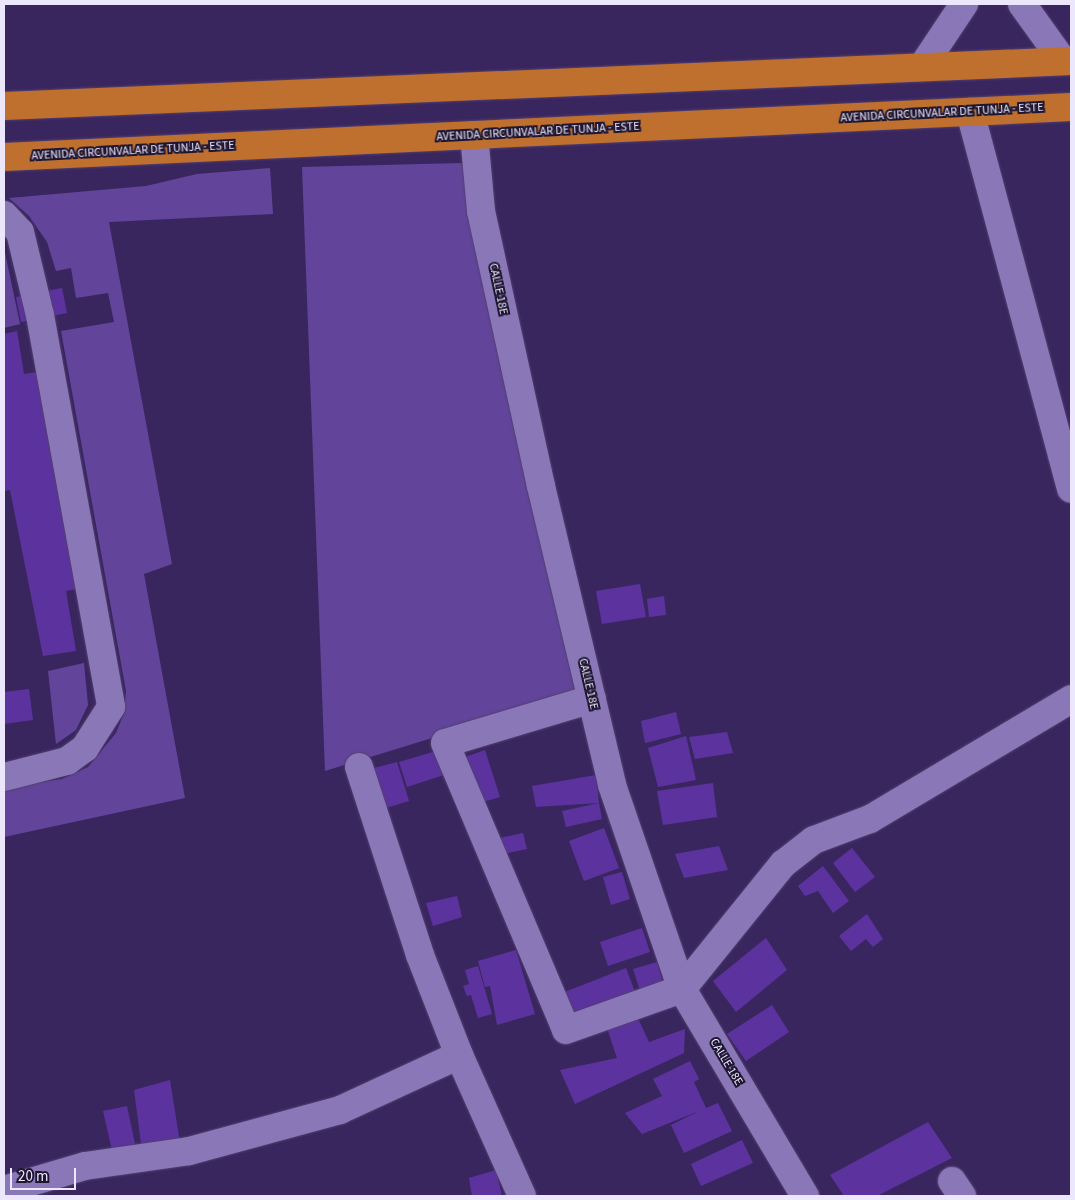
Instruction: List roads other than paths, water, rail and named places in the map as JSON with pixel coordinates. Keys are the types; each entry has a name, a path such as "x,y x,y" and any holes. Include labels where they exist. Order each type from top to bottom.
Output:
{"highway":[{"path":"4,106 1067,61"},
{"name":"AVENIDA CIRCUNVALAR DE TUNJA - ESTE","path":"4,157 1071,107"}],"street":[{"path":"922,67 964,4"},
{"path":"1022,4 1067,61"},
{"path":"970,112 1071,489"},
{"name":"CALLE 18E","path":"474,135 481,212 612,785 682,989 805,1196"},
{"path":"4,215 20,232 40,314 106,670 111,707 85,748 73,757 4,777"},
{"path":"592,699 445,743 566,1030 682,989 783,864 814,840 870,819 1071,699"},
{"path":"360,767 420,955 459,1055 522,1196"},
{"path":"4,1190 85,1166 190,1151 340,1110 459,1055"}]}
